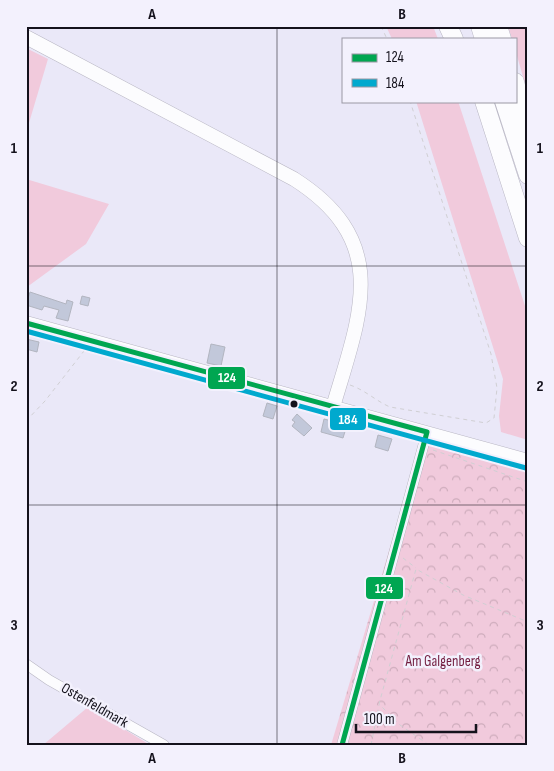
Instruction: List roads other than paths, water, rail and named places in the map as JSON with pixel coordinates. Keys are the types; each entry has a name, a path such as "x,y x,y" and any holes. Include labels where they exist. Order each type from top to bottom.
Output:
{"highway":[{"path":"448,26 454,38"},
{"path":"460,26 464,38"},
{"path":"480,26 484,38"},
{"path":"498,26 502,38"},
{"path":"516,86 528,132"},
{"path":"504,102 528,175"},
{"path":"485,107 528,238"}],"street":[{"path":"26,37 294,179 321,198 333,210 352,240 362,278 357,322 333,407"},
{"path":"26,323 528,461"},
{"path":"342,745 427,432"},
{"name":"Ostenfeldmark","path":"26,664 49,680 164,745"}],"park label":[{"name":"Am Galgenberg","path":"443,661"}]}
